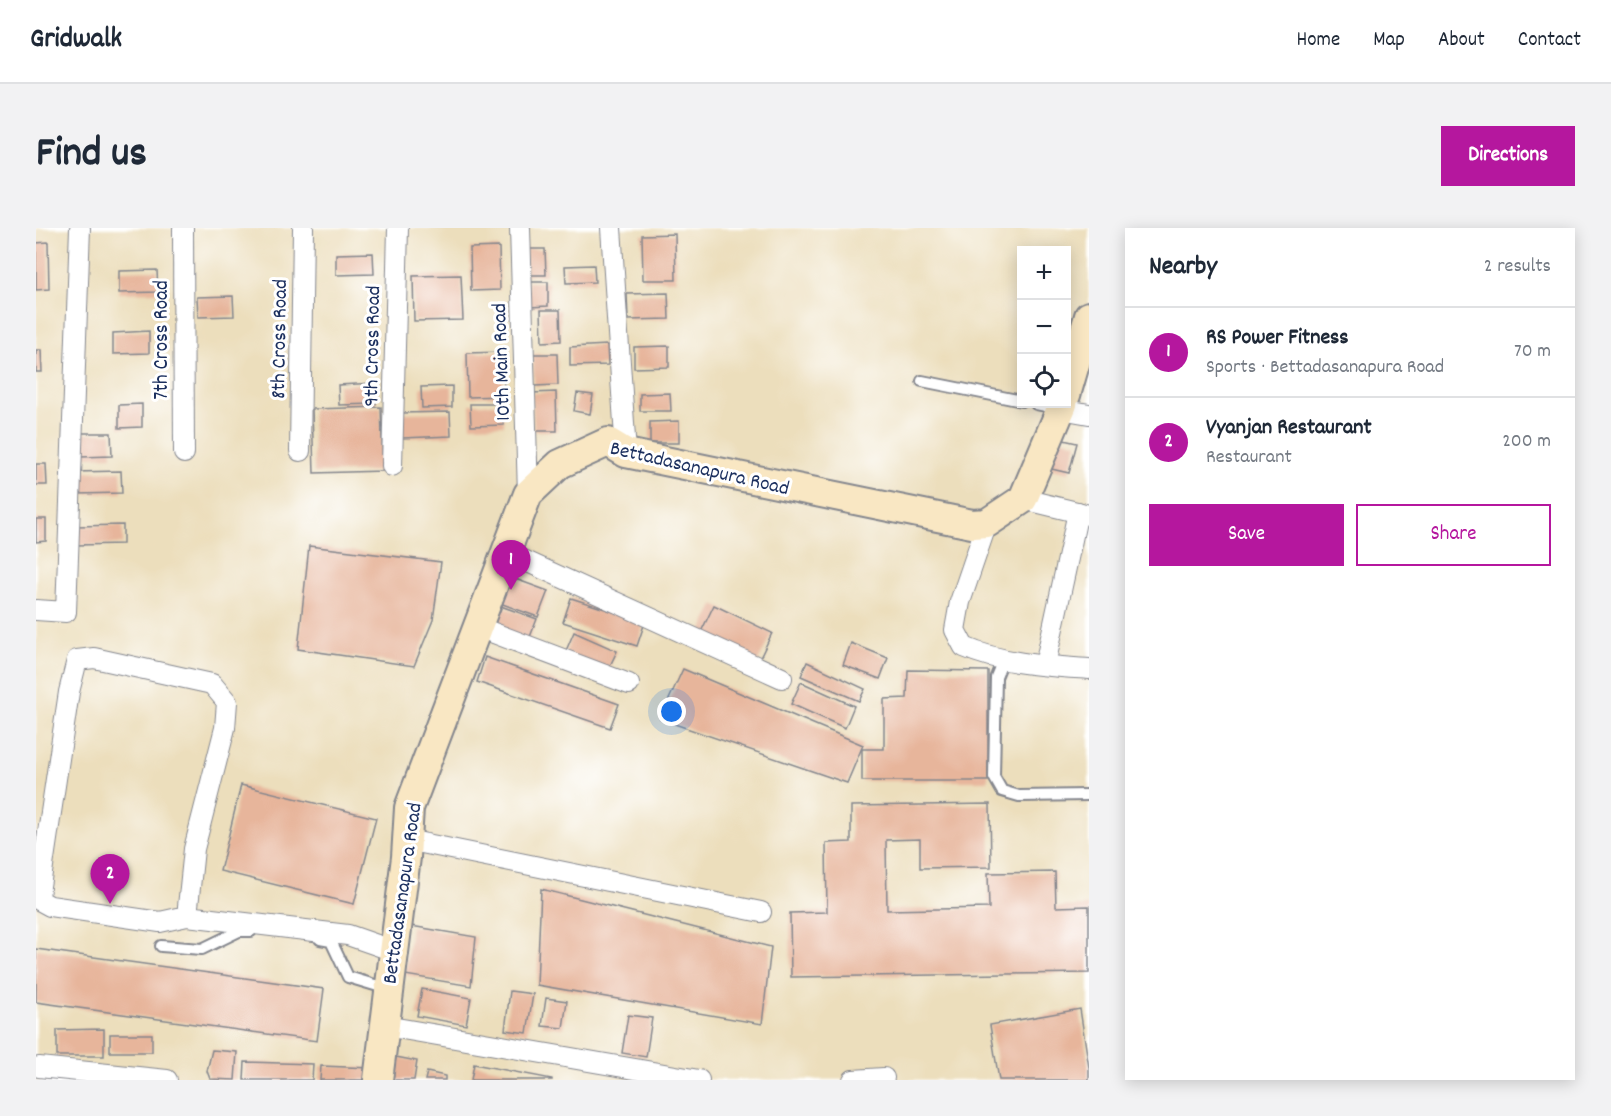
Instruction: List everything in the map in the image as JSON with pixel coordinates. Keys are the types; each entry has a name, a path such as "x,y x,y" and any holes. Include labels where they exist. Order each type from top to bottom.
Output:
{"street":[{"path":"36,610 66,612 80,228"},
{"name":"7th Cross Road","path":"183,228 184,453"},
{"name":"8th Cross Road","path":"300,451 303,228"},
{"name":"9th Cross Road","path":"392,466 398,228"},
{"name":"10th Main Road","path":"520,228 528,494"},
{"path":"610,228 626,453"},
{"path":"1071,363 1089,316"},
{"path":"1054,408 1023,500 987,523 960,602 955,630 964,647 983,655 1003,660 1089,669"},
{"path":"1071,408 1089,414"},
{"name":"Bettadasanapura Road","path":"378,1080 409,808 528,494 560,464 608,442 626,453 972,524 987,523"},
{"path":"1023,500 1083,514 1045,665"},
{"path":"506,552 782,678"},
{"path":"478,627 629,684"},
{"path":"187,916 194,849 225,728 227,702 213,684 94,658 77,660 69,692 39,900 50,906 160,922 187,916 348,935 393,951"},
{"path":"407,840 761,912"},
{"path":"385,1026 699,1080"},
{"path":"39,1066 168,1080"},
{"path":"853,1080 884,1078"}],"lane":[{"path":"922,381 1017,400"},
{"path":"1003,660 996,677 994,777 1002,791 1019,795 1089,795"},
{"path":"161,946 202,949 238,931 301,934 331,941 348,977 388,989"}],"building":[{"path":"675,234 676,280 643,280 642,235"},
{"path":"48,242 49,289 36,290 36,243"},
{"path":"499,247 500,290 471,291 470,248"},
{"path":"525,249 545,249 546,275 526,275"},
{"path":"373,253 374,274 336,275 336,254"},
{"path":"594,265 595,282 566,283 565,266"},
{"path":"157,270 158,292 119,293 119,271"},
{"path":"461,275 463,320 414,321 413,276"},
{"path":"528,282 548,282 548,306 529,307"},
{"path":"668,293 669,319 628,320 627,294"},
{"path":"233,296 234,316 198,317 197,297"},
{"path":"541,310 560,310 561,341 542,342"},
{"path":"149,331 149,353 113,354 113,333"},
{"path":"607,345 608,365 570,366 570,347"},
{"path":"669,346 669,367 634,368 634,347"},
{"path":"36,350 41,350 42,372 36,372"},
{"path":"503,352 504,396 468,397 467,353"},
{"path":"533,354 557,354 558,385 534,386"},
{"path":"376,383 376,404 339,405 338,385"},
{"path":"452,386 452,407 422,408 421,387"},
{"path":"556,392 557,431 534,431 532,393"},
{"path":"577,393 593,395 590,414 574,411"},
{"path":"670,393 671,411 640,411 640,394"},
{"path":"142,404 142,427 119,428 119,405"},
{"path":"470,404 503,404 504,425 471,426"},
{"path":"381,407 383,471 314,473 312,409"},
{"path":"450,412 451,436 402,438 401,413"},
{"path":"679,421 679,443 650,443 650,422"},
{"path":"81,433 111,433 112,456 81,457"},
{"path":"1055,438 1077,443 1069,473 1047,468"},
{"path":"36,464 46,464 47,485 36,485"},
{"path":"121,471 122,493 76,494 75,472"},
{"path":"36,519 46,519 46,541 36,542"},
{"path":"123,525 123,544 76,545 76,526"},
{"path":"309,546 441,562 433,620 414,666 298,649"},
{"path":"507,576 548,591 538,617 497,602"},
{"path":"571,598 645,622 637,646 563,622"},
{"path":"495,604 537,619 528,642 487,627"},
{"path":"714,605 772,633 758,662 700,634"},
{"path":"574,632 617,651 607,672 565,653"},
{"path":"851,643 888,658 880,679 843,665"},
{"path":"485,657 619,704 610,728 477,682"},
{"path":"807,662 865,689 859,701 801,676"},
{"path":"683,669 863,745 847,783 660,719"},
{"path":"908,670 988,671 988,781 862,781 862,749 884,749 884,699 907,698"},
{"path":"801,682 854,706 845,728 791,704"},
{"path":"241,785 376,818 354,904 220,871"},
{"path":"990,804 991,867 920,868 920,839 886,840 887,910 989,908 988,873 1055,872 1056,907 1089,906 1089,973 791,977 790,913 827,912 826,843 851,842 851,806"},
{"path":"541,889 771,947 762,1024 537,985"},
{"path":"411,926 476,937 471,986 405,975"},
{"path":"36,949 324,989 317,1041 36,1002"},
{"path":"422,989 471,998 466,1025 417,1016"},
{"path":"510,991 533,994 527,1033 505,1030"},
{"path":"546,998 567,1001 563,1028 542,1026"},
{"path":"1080,1009 1089,1080 999,1080 990,1025"},
{"path":"628,1015 652,1018 646,1057 622,1053"},
{"path":"104,1029 104,1056 57,1056 57,1030"},
{"path":"110,1034 152,1034 152,1052 110,1052"},
{"path":"212,1050 237,1052 235,1080 210,1079 207,1071"},
{"path":"396,1057 417,1061 414,1080 392,1080"},
{"path":"245,1062 313,1064 312,1080 244,1080"},
{"path":"474,1064 552,1079 552,1080 471,1080"},
{"path":"321,1066 371,1068 370,1080 320,1080"},
{"path":"427,1072 445,1076 445,1080 425,1080"}],"place":[{"name":"RS Power Fitness","path":"511,590"},
{"name":"Vyanjan Restaurant","path":"110,904"}]}
